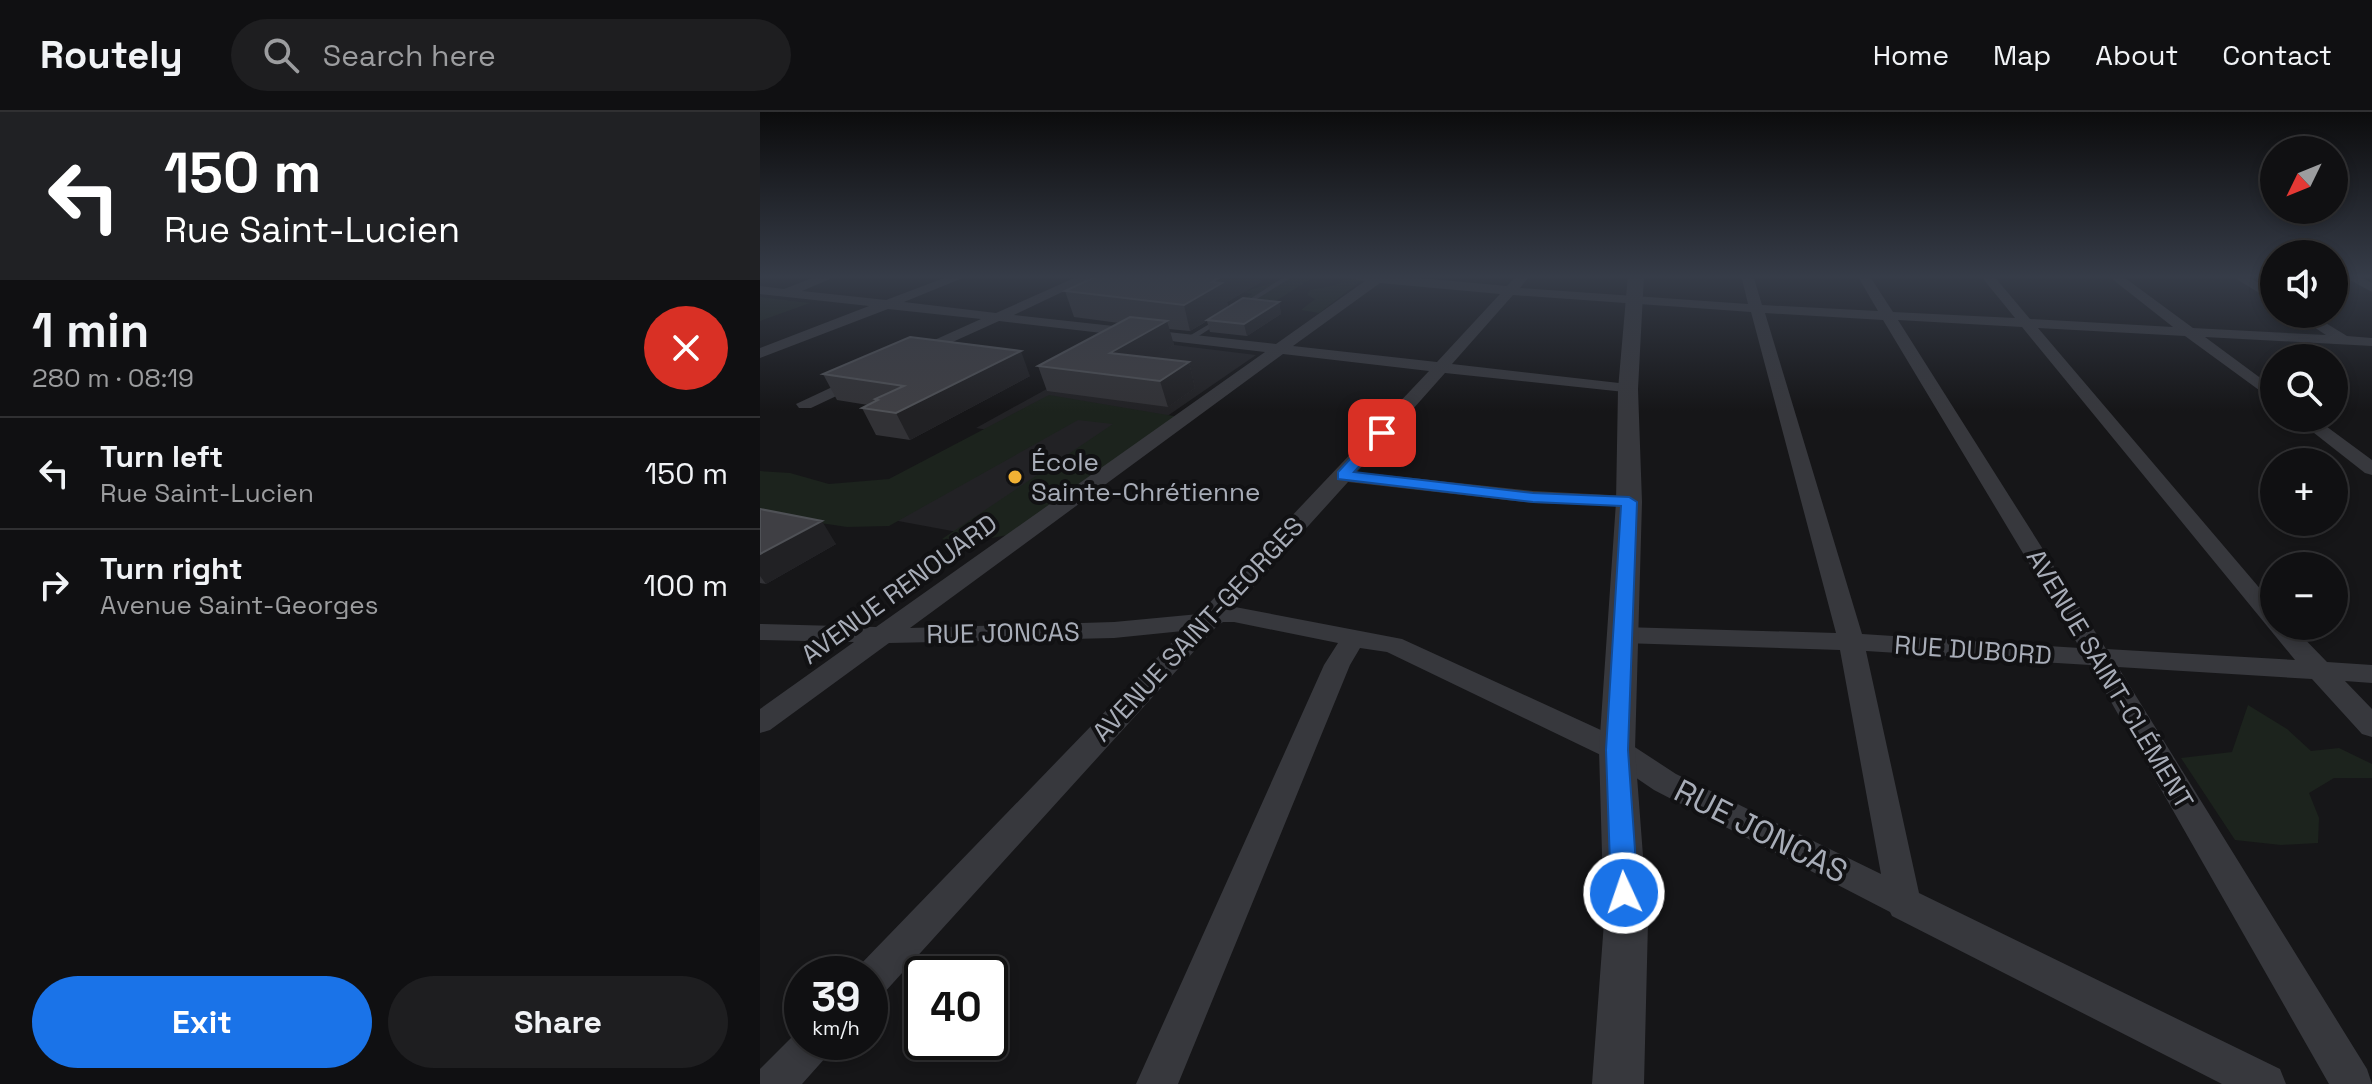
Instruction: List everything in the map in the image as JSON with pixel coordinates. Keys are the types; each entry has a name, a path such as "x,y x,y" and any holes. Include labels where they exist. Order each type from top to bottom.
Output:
{"street":[{"path":"760,353 846,320"},
{"path":"902,361 991,320"},
{"path":"1027,320 1628,389"},
{"name":"AVENUE RENOUARD","path":"760,723 1321,320"},
{"name":"AVENUE SAINT-GEORGES","path":"888,962 1343,476 1483,320"},
{"path":"1618,1084 1626,922 1617,750 1629,502 1628,389 1633,320"},
{"path":"1760,320 1851,642 1904,905"},
{"name":"AVENUE SAINT-CLÉMENT","path":"1889,320 2099,658 2352,1084"},
{"path":"1980,320 2372,342"},
{"path":"2024,320 2260,604"},
{"path":"2173,320 2260,386"},
{"path":"2324,328 2345,341"},
{"path":"805,404 874,373"},
{"path":"2323,432 2372,469"},
{"path":"1343,476 1533,497 1629,502"},
{"name":"RUE JONCAS","path":"760,632 883,635 1114,630 1245,612 1352,640 1393,645 1617,750 1665,782 1904,905 2265,1084"},
{"name":"RUE DUBORD","path":"1622,635 1851,642 2372,674"},
{"path":"1157,1084 1337,665 1352,640"},
{"path":"2291,640 2372,727"},
{"path":"774,1084 796,1060"}],"lane":[{"path":"1188,339 1218,320"}],"shaded area":[{"name":"École Sainte-Chrétienne","path":"1109,337 1256,355 990,538 882,518 1020,435 976,428 1110,354"},
{"path":"1049,395 1185,418 1008,535 960,544 942,539 1113,424 1078,420 889,526 847,527 760,514 760,471 790,473 829,484 889,479"},
{"path":"2248,705 2287,729 2311,751 2339,748 2372,764 2372,778 2334,778 2309,793 2319,818 2318,843 2281,845 2235,840 2181,758 2232,752"}],"building":[{"path":"1124,320 1167,321 1110,353 1189,362 1160,381 1038,366"},
{"path":"1210,320 1250,320 1244,324"},
{"path":"910,337 1021,351 896,413 862,408 904,386 823,374"},
{"path":"760,509 822,521 760,554"}],"place":[{"name":"École Sainte-Chrétienne","path":"1015,477"}],"route":[{"path":"1382,433 1343,476 1533,497 1629,502 1617,750 1624,893"}]}
